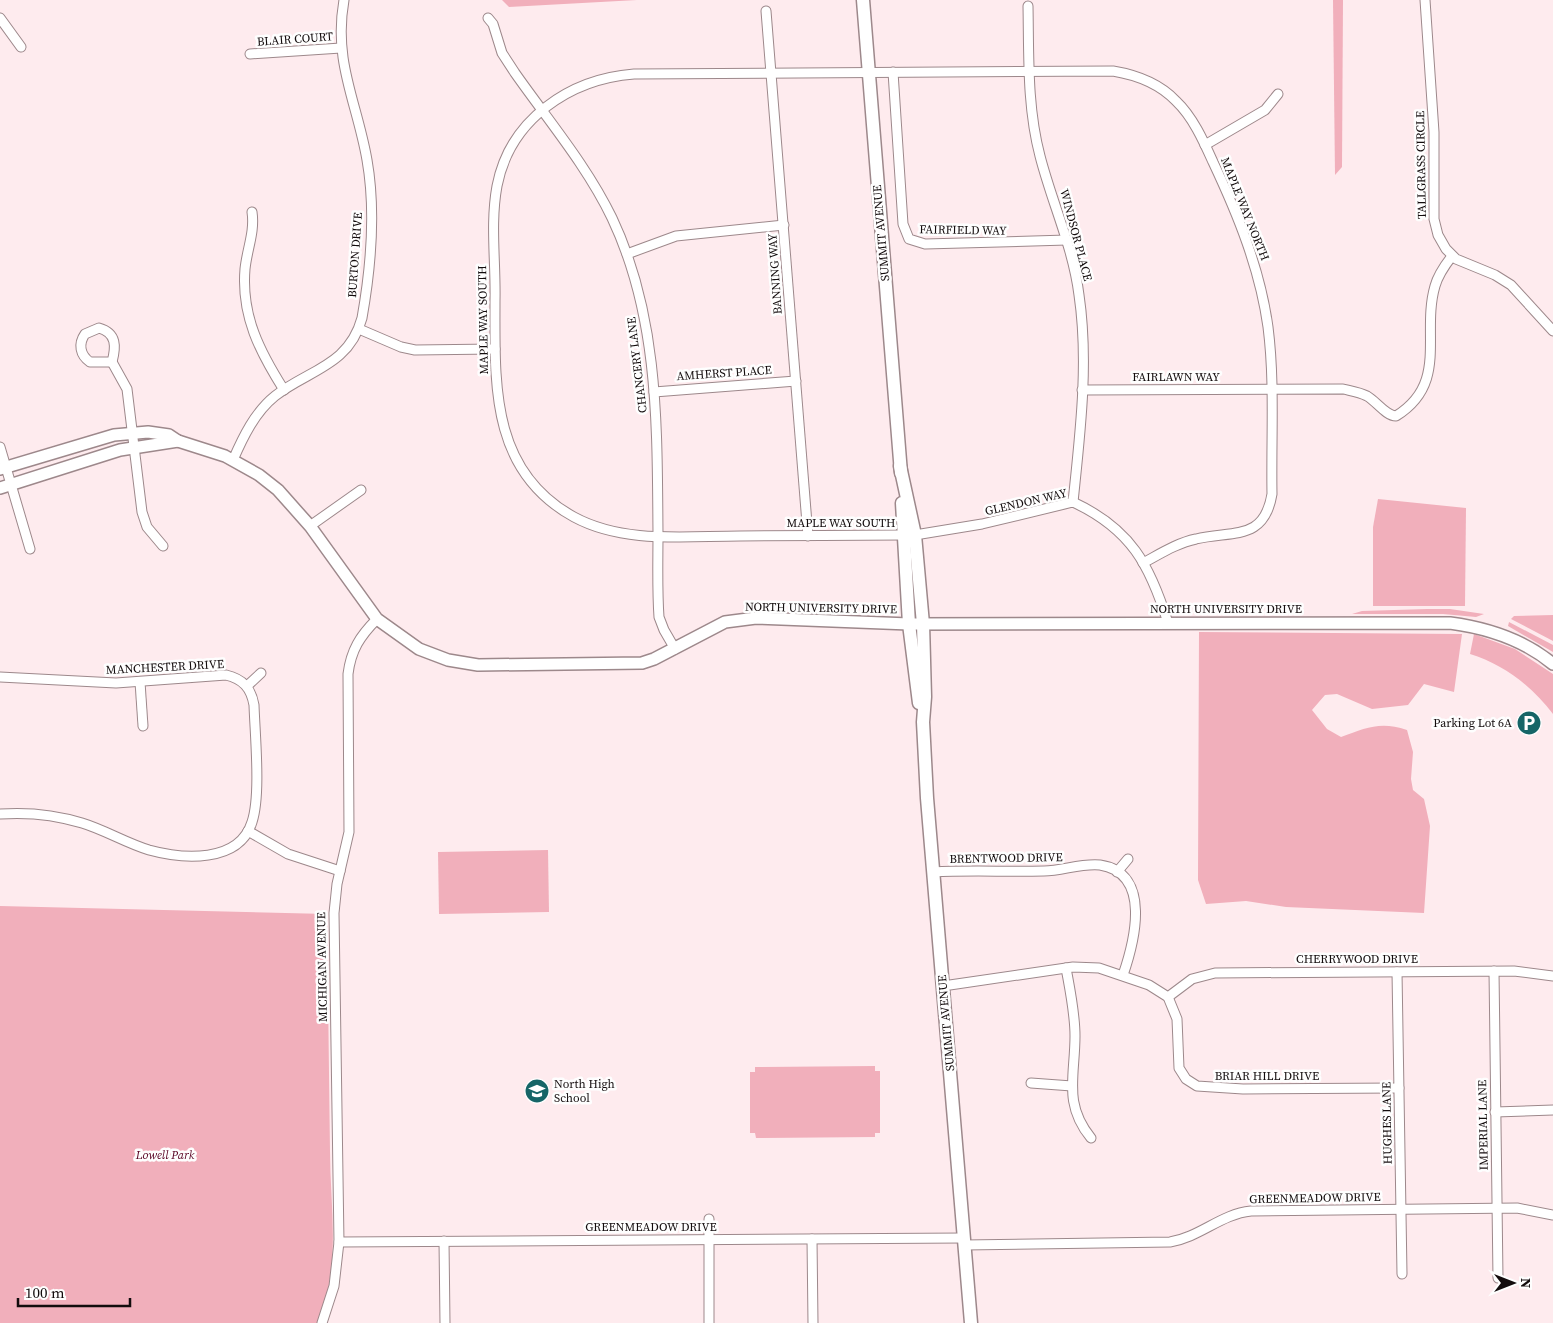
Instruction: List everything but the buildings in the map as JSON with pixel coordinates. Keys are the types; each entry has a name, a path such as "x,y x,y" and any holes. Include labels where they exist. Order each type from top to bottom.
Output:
{"main road":[{"name":"SUMMIT AVENUE","path":"863,0 867,72 900,466 923,624 925,697 923,722"},
{"name":"SUMMIT AVENUE","path":"909,535 909,624 916,688 923,722 933,872 971,1323"}],"street":[{"name":"BURTON DRIVE","path":"233,460 260,412 284,390 332,362 342,353 359,329 365,298 370,242 371,190 362,137 345,77 341,48 344,0"},
{"name":"TALLGRASS CIRCLE","path":"1426,0 1434,132 1434,219 1438,235 1452,256"},
{"name":"WINDSOR PLACE","path":"1028,6 1032,112 1040,156 1074,267 1082,319 1082,390 1074,502"},
{"name":"BANNING WAY","path":"766,11 808,536"},
{"path":"0,18 21,48"},
{"name":"CHANCERY LANE","path":"490,21 502,53 601,197 628,254 647,326 654,392 659,617 674,649"},
{"name":"BLAIR COURT","path":"250,54 341,48"},
{"name":"MAPLE WAY NORTH","path":"867,72 1113,71 1146,80 1161,88 1177,102 1205,145 1242,227 1259,281 1268,327 1271,389 1272,494 1270,508 1261,522 1245,531 1189,541 1143,563"},
{"name":"MAPLE WAY SOUTH","path":"867,72 616,75 578,87 542,110 518,138 503,166 498,184 494,229 495,349 499,408 503,428 515,456 534,484 565,511 596,527 617,533 658,536 909,535"},
{"name":"FAIRFIELD WAY","path":"893,72 903,224 909,239 925,244 1067,240"},
{"path":"1205,145 1266,110 1278,94"},
{"path":"252,212 253,228 245,271 248,314 259,348 284,390"},
{"path":"628,254 676,236 784,225"},
{"path":"1452,256 1504,280 1520,293 1553,331"},
{"name":"FAIRLAWN WAY","path":"1082,390 1343,389 1369,397 1393,417 1401,413 1416,398 1426,382 1431,353 1433,295 1440,274 1452,256"},
{"path":"112,362 95,363 85,359 80,344 85,334 99,328 110,333 115,346 112,362 128,389 142,512 147,526 163,546"},
{"path":"359,329 407,349 495,349"},
{"name":"AMHERST PLACE","path":"654,392 796,381"},
{"name":"NORTH UNIVERSITY DRIVE","path":"3,468 97,439 133,433 169,435 178,441 212,451 233,460 259,475 278,490 310,526 377,620 419,649 448,660 471,664 633,664 648,662 718,625 739,619 781,618 909,624 1450,623 1497,633 1518,641 1553,664"},
{"name":"NORTH UNIVERSITY DRIVE","path":"5,486 98,456 178,441"},
{"path":"0,448 5,486 30,549"},
{"path":"310,526 361,490"},
{"name":"GLENDON WAY","path":"909,535 982,524 1074,502 1110,522 1125,538 1143,563 1160,596 1168,623"},
{"name":"MICHIGAN AVENUE","path":"322,1323 334,1286 339,1242 334,913 350,820 350,665 358,642 377,620"},
{"path":"0,814 32,814 64,818 99,829 149,850 177,855 204,856 218,854 234,846 248,831 255,806 254,705 252,696 246,686 260,673"},
{"name":"MANCHESTER DRIVE","path":"0,677 81,682 140,682 226,675 236,678 246,686"},
{"path":"140,682 143,726"},
{"path":"248,831 288,854 340,871"},
{"path":"1123,976 1132,947 1135,907 1132,892 1117,872 1128,859"},
{"name":"BRENTWOOD DRIVE","path":"933,872 1059,871 1085,865 1101,865 1117,872"},
{"path":"943,986 1066,968 1091,967 1159,989 1168,997"},
{"path":"1066,968 1075,1035 1072,1086 1074,1109 1083,1128 1091,1138"},
{"name":"CHERRYWOOD DRIVE","path":"1168,997 1192,979 1215,972 1494,971 1530,972 1553,976"},
{"name":"IMPERIAL LANE","path":"1494,971 1498,1278"},
{"name":"HUGHES LANE","path":"1397,972 1402,1274"},
{"name":"BRIAR HILL DRIVE","path":"1168,997 1177,1019 1178,1068 1186,1079 1197,1086 1243,1089 1399,1088"},
{"path":"1031,1083 1072,1086"},
{"path":"1496,1112 1553,1110"},
{"name":"GREENMEADOW DRIVE","path":"339,1242 812,1239 1170,1242 1191,1237 1225,1217 1242,1212 1525,1209 1553,1215"},
{"path":"708,1219 710,1323"},
{"path":"812,1239 813,1323"},
{"path":"444,1241 445,1323"}],"green space":[{"path":"502,0 637,0 509,7"},
{"path":"1333,0 1343,0 1342,167 1335,175"},
{"path":"1378,499 1466,508 1465,606 1373,606 1373,527"},
{"path":"1450,609 1484,614 1476,617 1443,614 1352,614 1362,611"},
{"path":"1553,615 1553,641 1511,619 1514,616"},
{"path":"1509,622 1553,645 1553,652 1508,626"},
{"path":"1199,632 1462,634 1454,692 1424,684 1408,705 1372,709 1337,694 1325,695 1312,710 1327,729 1341,737 1366,728 1381,726 1407,730 1413,752 1411,779 1413,790 1424,799 1430,826 1424,913 1286,907 1246,901 1206,904 1198,880"},
{"path":"1474,634 1515,649 1553,674 1553,714 1536,694 1516,677 1482,658 1470,654"},
{"path":"548,850 549,912 439,914 438,852"},
{"name":"Lowell Park","path":"0,906 327,914 333,1238 330,1281 317,1323 0,1323"},
{"path":"875,1066 875,1071 880,1071 880,1133 875,1133 875,1137 756,1138 755,1133 750,1133 750,1072 755,1072 755,1067"}],"place":[{"name":"Parking Lot 6A","path":"1529,723"},
{"name":"North High School","path":"537,1091"}]}
